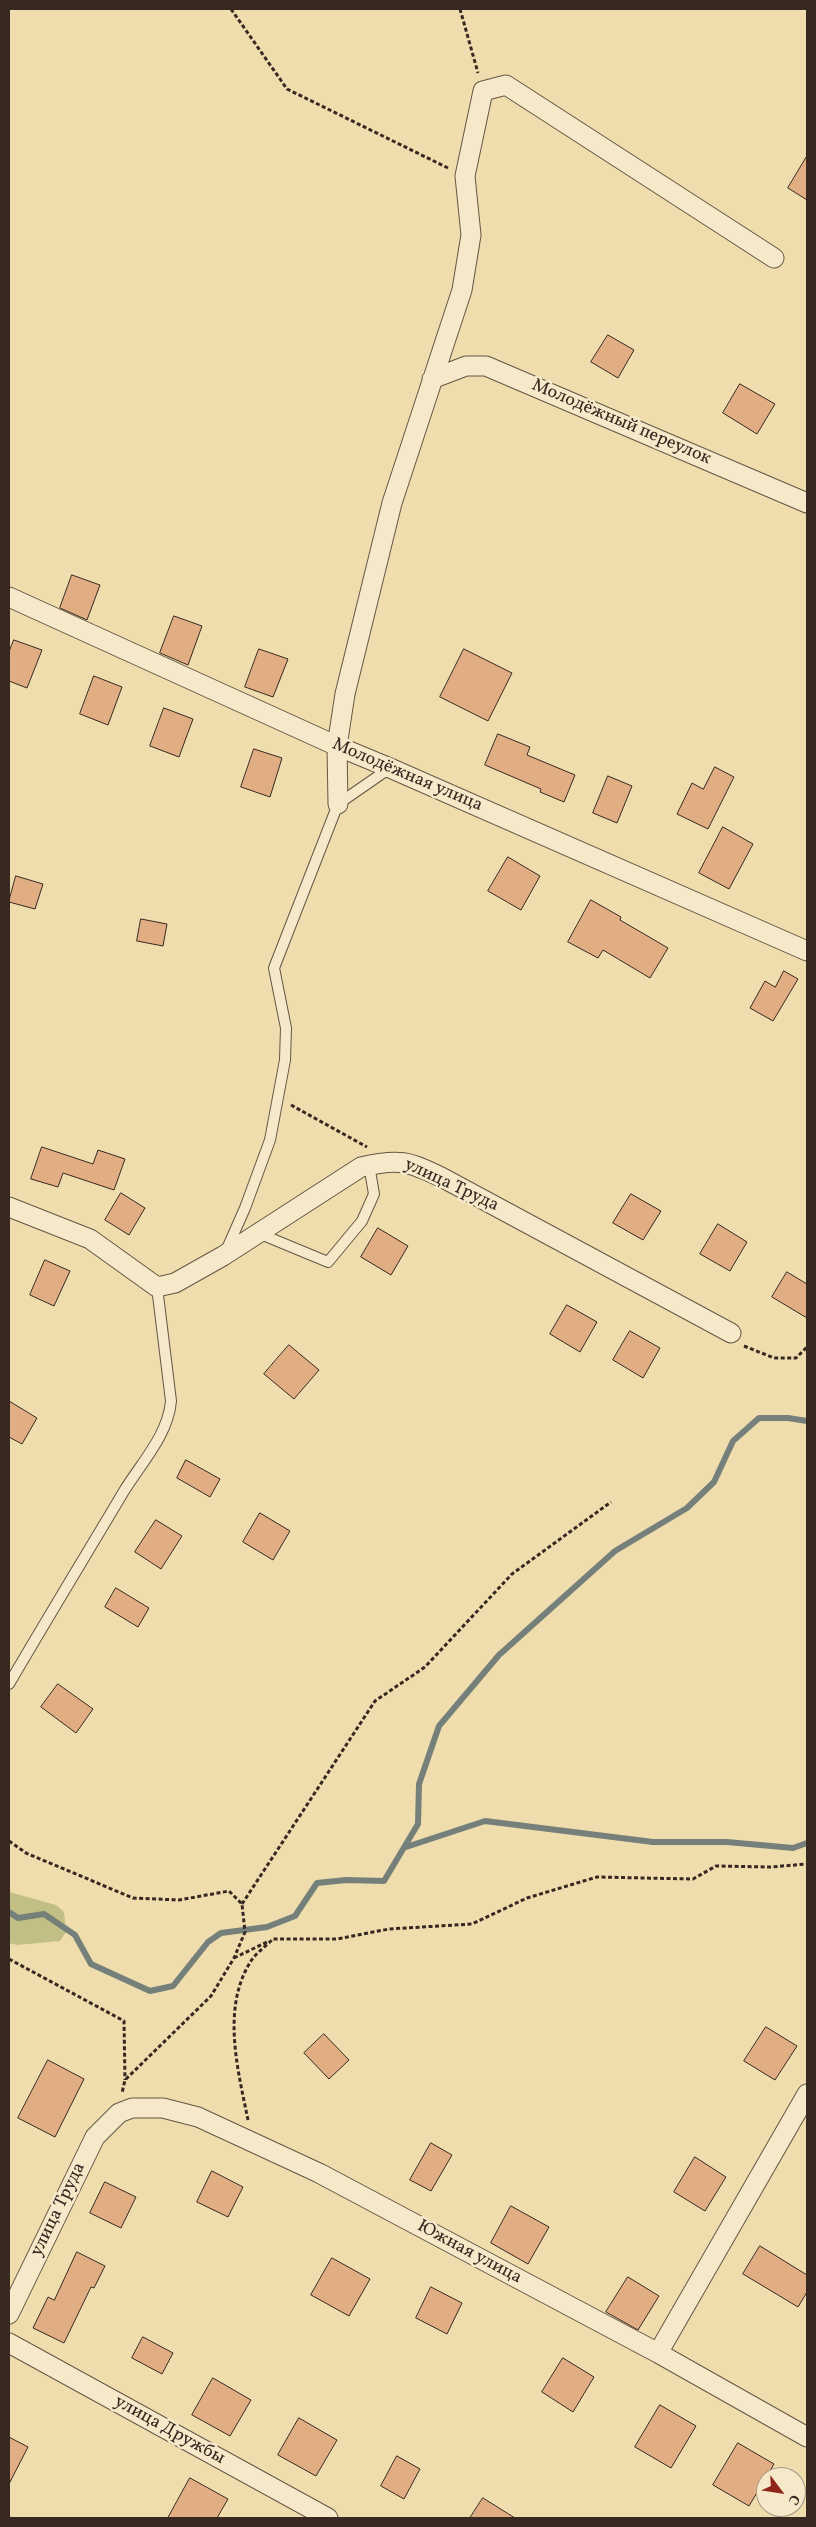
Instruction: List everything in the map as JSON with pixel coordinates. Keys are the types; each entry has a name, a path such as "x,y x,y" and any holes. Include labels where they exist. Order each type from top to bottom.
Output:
{"street":[{"path":"338,804 337,746 345,694 392,503 462,290 471,234 465,176 483,91 506,85 774,258"},
{"name":"Молодёжный переулок","path":"432,379 466,366 486,366 807,503"},
{"name":"Молодёжная улица","path":"9,597 337,746 807,951"},
{"name":"улица Труда","path":"166,1285 223,1256 361,1167 392,1161 416,1165 443,1178 736,1339"},
{"path":"9,1207 90,1239 166,1285"},
{"path":"658,2353 807,2094"},
{"name":"Южная улица","path":"119,2113 132,2108 163,2108 198,2117 319,2173 658,2353 807,2436"},
{"name":"улица Труда","path":"9,2314 95,2136 119,2113"},
{"name":"улица Дружбы","path":"9,2343 328,2518"}],"lane":[{"path":"223,1256 245,1208 270,1140 285,1060 286,1028 274,968 338,804 390,768"},
{"path":"258,1233 328,1262 362,1221 374,1194 369,1165"},
{"path":"9,1684 136,1472 162,1434 170,1417 166,1285"}],"path":[{"path":"231,9 287,89 465,176"},
{"path":"460,9 483,91"},
{"path":"278,1097 392,1161"},
{"path":"736,1339 774,1358 796,1358 807,1347"},
{"path":"242,1904 375,1701 425,1667 512,1574 610,1502"},
{"path":"9,1840 26,1853 133,1898 179,1900 229,1890 242,1904 245,1932 234,1958 211,1996 125,2080"},
{"path":"234,1958 273,1940 337,1939 389,1929 472,1924 527,1898 597,1877 693,1879 716,1866 770,1867 807,1864"},
{"path":"250,2141 234,2044 238,1990 251,1960 273,1940"},
{"path":"9,1959 124,2021 125,2080 119,2113"}],"shaded area":[{"path":"9,1892 56,1905 64,1912 66,1932 60,1941 17,1945 9,1943"}],"building":[{"path":"807,156 807,200 788,188"},
{"path":"608,335 634,350 618,378 591,362"},
{"path":"740,384 775,404 757,434 723,413"},
{"path":"72,575 100,585 87,620 60,608"},
{"path":"174,616 202,626 188,665 160,653"},
{"path":"14,640 42,650 27,688 9,681 9,652"},
{"path":"259,649 288,659 273,697 245,687"},
{"path":"464,649 512,673 488,721 440,697"},
{"path":"94,676 122,687 108,725 80,714"},
{"path":"164,708 193,719 179,757 150,746"},
{"path":"498,734 530,747 527,755 575,775 564,802 540,792 541,789 485,765"},
{"path":"254,749 282,758 270,797 241,787"},
{"path":"715,767 734,777 708,829 677,814 692,783 703,789"},
{"path":"608,776 632,786 617,823 593,813"},
{"path":"723,827 753,844 729,889 699,873"},
{"path":"508,857 540,876 521,910 488,891"},
{"path":"16,876 43,884 35,909 9,902"},
{"path":"591,900 621,917 620,920 668,948 650,978 603,950 598,958 568,942"},
{"path":"141,919 167,924 163,946 137,941"},
{"path":"784,971 798,979 773,1021 750,1008 765,981 775,987"},
{"path":"42,1147 93,1164 98,1150 125,1159 114,1190 63,1173 58,1187 31,1179"},
{"path":"121,1193 145,1208 129,1235 105,1220"},
{"path":"631,1194 661,1211 643,1240 613,1223"},
{"path":"718,1224 747,1242 730,1271 700,1254"},
{"path":"378,1228 408,1246 391,1275 361,1257"},
{"path":"45,1260 70,1271 54,1306 30,1295"},
{"path":"787,1272 807,1284 807,1318 772,1297"},
{"path":"567,1305 597,1322 580,1352 550,1334"},
{"path":"630,1331 660,1348 643,1378 613,1360"},
{"path":"289,1345 319,1370 294,1399 264,1374"},
{"path":"9,1401 37,1418 22,1444 9,1437"},
{"path":"186,1460 220,1479 210,1497 177,1478"},
{"path":"260,1513 290,1531 273,1560 243,1542"},
{"path":"156,1520 182,1536 161,1569 135,1552"},
{"path":"116,1588 149,1608 138,1627 105,1607"},
{"path":"58,1684 93,1709 76,1733 41,1707"},
{"path":"766,2027 797,2046 775,2080 744,2061"},
{"path":"324,2034 349,2060 329,2079 304,2053"},
{"path":"48,2060 84,2079 55,2137 18,2118"},
{"path":"431,2143 452,2155 431,2191 410,2180"},
{"path":"695,2157 726,2177 705,2211 674,2192"},
{"path":"212,2171 243,2187 228,2217 197,2202"},
{"path":"105,2182 136,2197 121,2228 90,2213"},
{"path":"511,2206 549,2227 528,2264 491,2243"},
{"path":"760,2246 807,2275 807,2292 798,2307 743,2274"},
{"path":"77,2252 105,2266 94,2288 91,2287 64,2343 33,2328 48,2297 54,2300"},
{"path":"332,2258 370,2279 349,2316 311,2295"},
{"path":"628,2277 659,2296 638,2330 606,2312"},
{"path":"431,2287 462,2303 447,2334 416,2318"},
{"path":"143,2337 173,2353 162,2374 132,2358"},
{"path":"563,2358 594,2377 573,2412 542,2392"},
{"path":"213,2378 251,2400 230,2436 192,2415"},
{"path":"660,2405 696,2426 671,2468 635,2447"},
{"path":"299,2418 337,2440 316,2476 278,2455"},
{"path":"9,2437 28,2447 9,2484"},
{"path":"738,2443 774,2464 772,2467 756,2467 756,2494 749,2506 713,2485"},
{"path":"397,2456 420,2469 404,2499 381,2486"},
{"path":"190,2478 228,2499 217,2518 168,2518"},
{"path":"483,2498 515,2518 470,2518"}],"waterway":[{"path":"9,1912 18,1918 44,1914 75,1935 91,1964 150,1991 173,1986 208,1942 221,1933 267,1927 295,1916 317,1883 346,1880 384,1881 418,1824 419,1784 439,1726 499,1655 615,1551 687,1508 714,1482 733,1441 759,1418 788,1418 807,1421"},
{"path":"406,1847 485,1821 653,1842 727,1842 793,1848 807,1843"}]}
